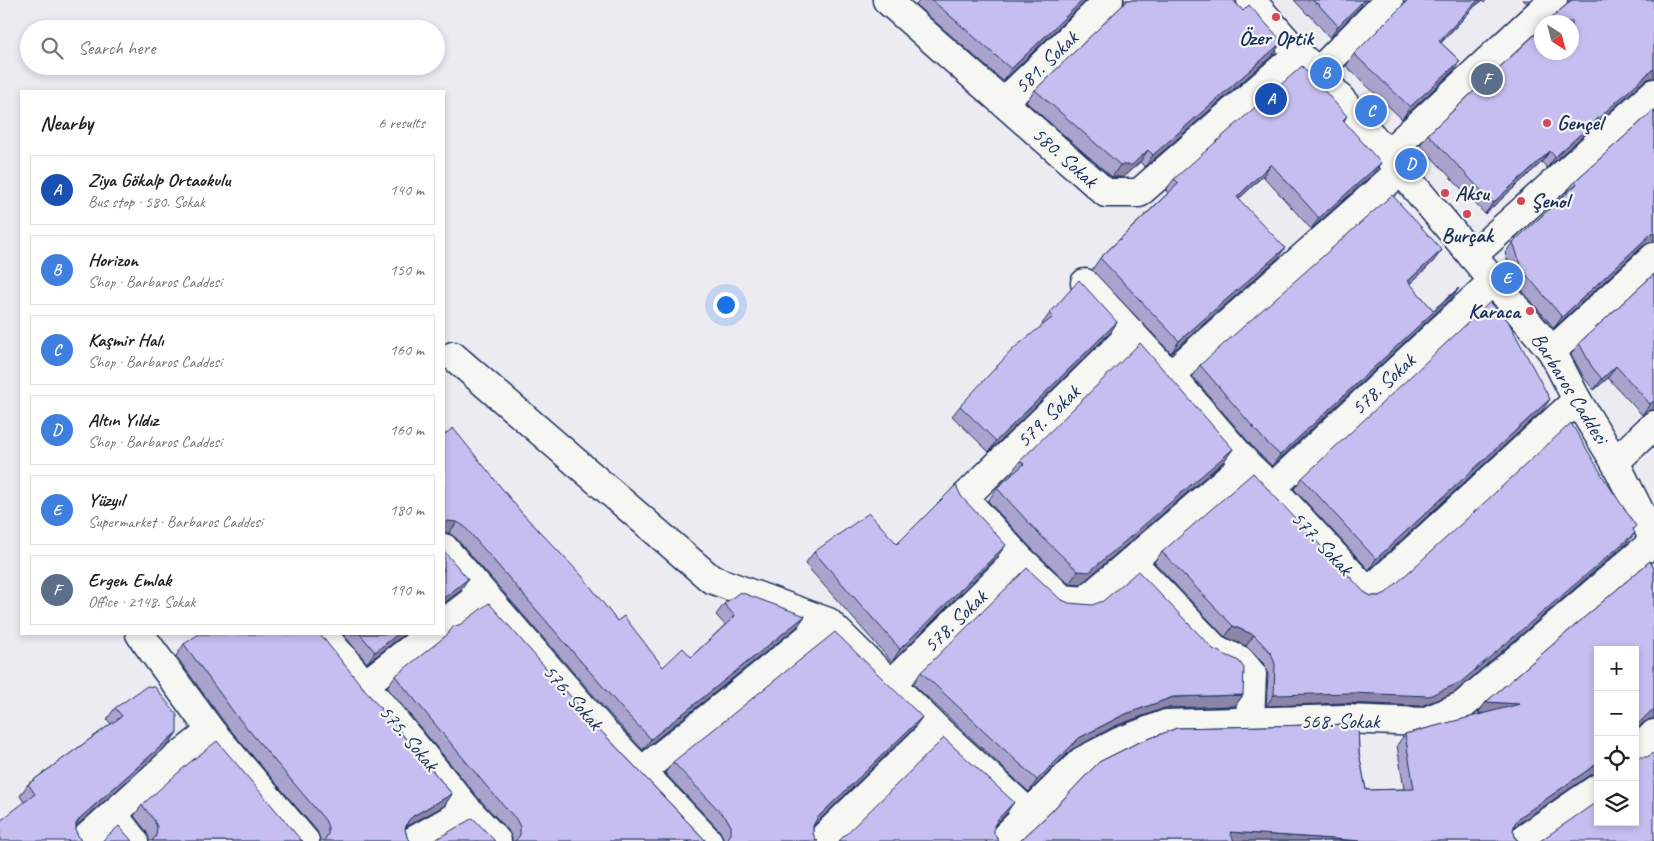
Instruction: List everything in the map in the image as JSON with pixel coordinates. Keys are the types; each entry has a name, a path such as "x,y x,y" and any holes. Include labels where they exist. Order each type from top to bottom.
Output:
{"street":[{"name":"581. Sokak","path":"1004,102 1109,0"},
{"name":"Barbaros Caddesi","path":"1251,0 1298,54 1318,72 1552,351 1577,400 1615,462 1654,540"},
{"path":"1318,72 1389,0"},
{"path":"1170,375 1393,163 1553,0"},
{"name":"580. Sokak","path":"896,3 1106,193 1139,193 1298,54"},
{"path":"1472,256 1654,94"},
{"path":"1552,351 1654,257"},
{"name":"578. Sokak","path":"1272,488 1494,280"},
{"name":"577. Sokak","path":"1085,283 1170,375 1246,463 1272,488 1368,592 1577,400"},
{"name":"579. Sokak","path":"1019,558 964,498 1132,334"},
{"path":"453,356 711,579 828,622 936,728 1030,814"},
{"path":"1615,462 1654,425"},
{"path":"1019,558 1062,599 1085,601 1246,463"},
{"name":"568. Sokak","path":"1001,841 1082,761 1121,741 1166,724 1344,719 1424,722 1462,706 1654,540"},
{"name":"576. Sokak","path":"445,549 604,732 642,772 694,836"},
{"name":"578. Sokak","path":"891,684 1019,558"},
{"path":"1132,562 1216,650 1240,660 1252,674 1250,722"},
{"path":"445,622 483,593"},
{"path":"642,772 828,622"},
{"path":"141,635 212,731 305,841"},
{"name":"575. Sokak","path":"324,635 468,810 497,841"},
{"path":"364,685 429,635"},
{"path":"820,841 936,728"},
{"path":"83,841 171,762 212,731"},
{"path":"1639,749 1654,734"},
{"path":"1521,841 1594,791"},
{"path":"413,841 468,810"},
{"path":"113,814 134,841"}],"building":[{"path":"932,0 1083,0 1011,69"},
{"path":"1128,0 1233,0 1243,11 1249,5 1280,39 1278,40 1281,43 1153,155 1148,150 1132,165 1120,165 1035,90"},
{"path":"1313,0 1364,0 1338,26"},
{"path":"1408,0 1478,0 1439,41 1460,61 1410,107 1354,54"},
{"path":"1572,0 1654,0 1654,69 1555,157 1550,151 1493,203 1428,134 1534,35 1534,60 1579,60 1579,15 1555,15"},
{"path":"1302,66 1347,116 1343,120 1381,163 1319,218 1271,164 1237,197 1285,248 1179,341 1100,258 1179,183 1174,179"},
{"path":"1654,110 1654,233 1562,317 1523,271 1513,242 1577,184 1575,181"},
{"path":"1392,195 1442,250 1408,281 1433,310 1459,288 1280,455 1265,441 1200,365"},
{"path":"1654,274 1654,401 1650,404 1616,366 1602,379 1592,367 1579,343"},
{"path":"1079,280 1117,322 996,441 960,406 1014,348 1053,317 1050,313"},
{"path":"1490,302 1508,321 1550,399 1376,559 1302,478"},
{"path":"1140,343 1233,449 1089,572 1078,571 1039,534 997,488 1024,464 1020,461"},
{"path":"1571,423 1605,480 1636,526 1633,529 1635,533 1461,682 1429,696 1351,693 1274,695 1275,664 1271,653 1254,635 1233,626 1162,552 1253,473 1364,592 1371,596 1379,596 1386,593"},
{"path":"453,428 521,512 583,577 617,621 624,616 663,667 683,648 691,657 735,616 724,604 740,592 805,616 651,739 623,710 464,526 457,522 448,521 445,523 445,434"},
{"path":"956,485 961,496 1006,545 900,649 814,552 869,513 897,544"},
{"path":"445,552 468,579 445,597"},
{"path":"1650,561 1654,569 1654,710 1639,723 1639,646 1594,646 1594,766 1520,817 1515,823 1513,830 1516,839 1519,841 1363,841 1230,832 1234,841 1020,841 1099,762 1135,744 1177,728 1358,724 1359,753 1366,790 1414,789 1405,734 1520,704 1486,702"},
{"path":"1027,568 1060,599 1069,603 1092,605 1103,601 1138,571 1213,649 1239,661 1244,668 1243,695 1173,697 1123,715 1079,738 1037,780 921,672"},
{"path":"489,603 601,731 706,841 515,841 520,835 520,827 516,819 395,676 447,635 453,627 461,624"},
{"path":"835,632 922,717 817,818 813,826 813,834 818,841 726,841 731,834 731,826 727,819 673,762"},
{"path":"198,635 321,635 452,794 413,816 408,821 405,829 407,837 411,841 324,841 328,834 325,820 235,714 184,644"},
{"path":"361,635 397,635 375,652"},
{"path":"147,686 155,687 177,715 177,732 80,818 76,824 76,832 81,841 0,841 0,821 35,794 28,784 122,716 115,708"},
{"path":"944,738 1014,802 994,826 994,834 999,841 839,841"},
{"path":"217,741 303,841 152,841 156,836 157,827 142,805"},
{"path":"1654,753 1654,841 1540,841 1594,804 1594,826 1639,826 1639,757 1647,757"},
{"path":"473,818 495,841 433,841"},
{"path":"119,826 132,841 102,841"}],"place":[{"name":"Özer Optik","path":"1276,17"},
{"name":"Horizon","path":"1326,73"},
{"name":"Ergen Emlak","path":"1487,79"},
{"name":"Ziya Gökalp Ortaokulu","path":"1271,99"},
{"name":"Kaşmir Halı","path":"1371,111"},
{"name":"Gençel","path":"1547,123"},
{"name":"Altın Yıldız","path":"1411,164"},
{"name":"Aksu","path":"1445,193"},
{"name":"Şenol","path":"1521,201"},
{"name":"Burçak","path":"1467,214"},
{"name":"Yüzyıl","path":"1507,278"},
{"name":"Karaca","path":"1530,311"}]}
